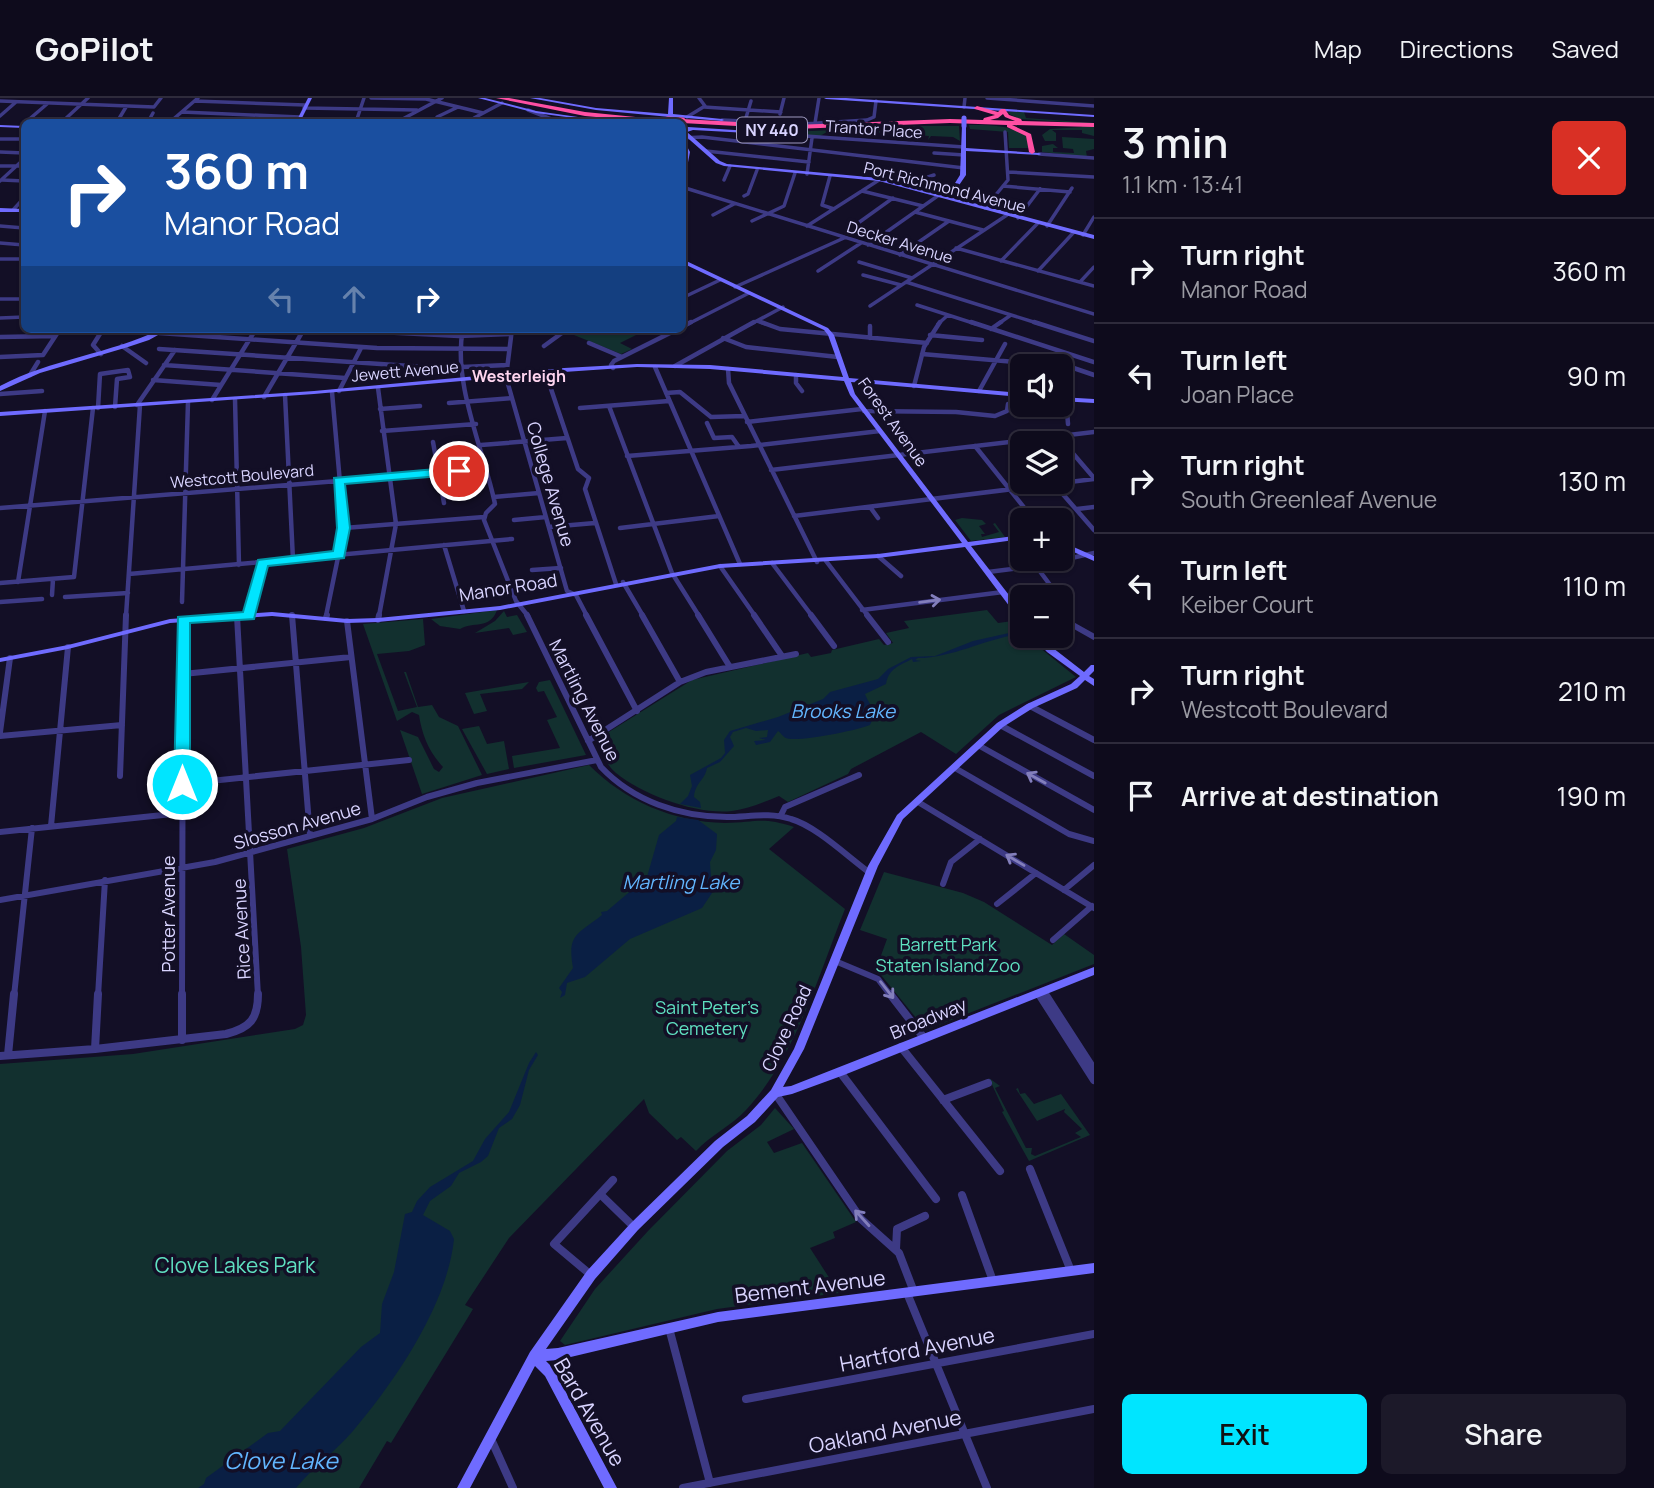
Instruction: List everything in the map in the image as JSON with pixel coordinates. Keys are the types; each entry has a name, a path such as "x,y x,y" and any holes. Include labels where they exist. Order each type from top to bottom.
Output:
{"highway":[{"name":"NY 440","path":"500,101 516,100 595,115 641,119"},
{"path":"516,100 596,109"},
{"path":"516,100 584,119"},
{"path":"977,108 1017,119 1072,125"},
{"path":"950,121 986,119 1013,111"},
{"path":"722,120 813,125"},
{"name":"NY 440","path":"686,122 813,125 950,121 1094,126"},
{"name":"NY 440","path":"686,123 783,130 981,124 1072,125"},
{"path":"981,124 1006,126 1025,132 1031,138 1034,153"},
{"path":"1034,153 1037,133 1044,128 1060,125"},
{"path":"748,132 862,128"}],"main road":[{"name":"Manor Road","path":"968,544 1010,539"},
{"name":"Forest Avenue","path":"968,544 1010,601"}],"street":[{"path":"65,119 88,98"},
{"path":"0,101 126,107 156,106 161,98"},
{"path":"299,119 310,98"},
{"path":"357,119 364,98"},
{"path":"371,98 436,101 484,113"},
{"path":"399,119 442,98"},
{"path":"480,98 500,101 553,119"},
{"path":"532,98 658,119"},
{"path":"673,98 676,119"},
{"path":"699,98 705,103 704,107"},
{"path":"778,123 784,98"},
{"path":"813,125 819,98"},
{"path":"826,98 899,100 977,108"},
{"path":"948,198 962,178 964,168 965,98"},
{"path":"987,98 1094,106"},
{"path":"174,119 197,99 305,107 417,110"},
{"path":"1003,99 1003,113"},
{"path":"474,119 500,101"},
{"path":"745,121 751,101"},
{"path":"686,122 722,120 813,125 871,119 875,116 876,101"},
{"path":"0,116 16,102"},
{"path":"1038,102 1041,113"},
{"path":"31,119 47,104"},
{"path":"119,119 126,107"},
{"path":"437,119 458,107"},
{"path":"682,119 704,107 781,112"},
{"path":"1013,111 1094,116"},
{"path":"182,112 284,119"},
{"path":"150,119 153,113"},
{"path":"545,115 579,119"},
{"path":"542,119 545,115"},
{"path":"0,126 21,125"},
{"name":"Trantor Place","path":"686,126 813,138 1094,158"},
{"path":"686,130 693,128"},
{"path":"985,208 1008,180 1005,132"},
{"path":"686,133 691,137"},
{"path":"873,142 874,133"},
{"name":"Port Richmond Avenue","path":"691,137 718,162 730,166 879,180 1094,237"},
{"path":"686,138 811,149 964,168"},
{"path":"807,174 813,138"},
{"path":"0,139 21,139"},
{"path":"934,153 964,150"},
{"path":"686,152 706,151 809,162"},
{"path":"0,152 21,153"},
{"path":"0,181 21,162"},
{"path":"0,166 21,166"},
{"path":"724,180 730,166"},
{"path":"744,196 748,194 757,170"},
{"path":"1008,172 1094,177"},
{"path":"752,221 784,206 795,173"},
{"path":"916,189 928,177 934,175"},
{"path":"830,176 822,205 834,209"},
{"path":"807,226 879,180"},
{"path":"0,181 21,181"},
{"path":"1003,186 1071,190 1047,226"},
{"name":"Decker Avenue","path":"686,188 1094,314"},
{"path":"1018,218 1040,189"},
{"path":"862,191 923,206"},
{"name":"Decker Avenue","path":"686,193 700,193"},
{"path":"869,245 939,195"},
{"path":"853,226 893,198"},
{"path":"13,210 21,201"},
{"path":"713,215 734,204"},
{"path":"0,210 21,211"},
{"path":"915,212 983,230"},
{"path":"870,306 1007,215"},
{"path":"1083,234 1094,218"},
{"path":"900,255 949,221"},
{"path":"1001,261 1038,223"},
{"path":"0,226 21,227"},
{"path":"1038,271 1074,232"},
{"path":"735,287 844,238"},
{"path":"0,243 21,245"},
{"path":"832,243 874,247"},
{"path":"818,271 861,243"},
{"path":"956,248 1094,286"},
{"path":"0,259 21,259"},
{"path":"859,262 912,278"},
{"path":"686,263 818,323 831,335"},
{"path":"1080,282 1094,267"},
{"path":"863,275 904,283 1094,341"},
{"path":"686,296 720,280"},
{"path":"686,325 749,293"},
{"path":"0,299 21,299"},
{"path":"917,305 1094,362"},
{"path":"675,366 783,307"},
{"path":"914,386 917,364 930,335 935,325 948,315"},
{"path":"991,329 1011,315"},
{"path":"0,318 21,317"},
{"path":"757,321 780,330 927,343"},
{"path":"870,326 870,338"},
{"path":"0,358 43,355 57,333"},
{"path":"100,333 93,345 102,354"},
{"path":"0,381 9,382 102,354 159,333 362,348 461,351 509,349"},
{"path":"212,400 254,333"},
{"path":"264,397 301,333"},
{"path":"349,346 356,333"},
{"path":"409,333 459,336 490,333"},
{"path":"344,528 484,517 494,508 494,497 462,367 461,333"},
{"name":"College Avenue","path":"511,333 506,377 567,591 576,595 637,711"},
{"path":"544,346 563,333"},
{"path":"612,368 611,363 670,333"},
{"path":"418,334 421,350"},
{"name":"Forest Avenue","path":"831,335 845,380 863,410 968,544"},
{"path":"930,335 982,340"},
{"path":"0,337 55,336"},
{"path":"723,338 746,347 838,357"},
{"path":"589,343 622,357"},
{"path":"979,391 1005,344"},
{"path":"122,346 146,363"},
{"path":"326,618 344,528 335,391 362,348"},
{"path":"159,349 354,363 462,367 507,365"},
{"path":"120,776 125,632 139,405 175,350"},
{"path":"922,354 1010,361"},
{"path":"30,375 38,362"},
{"path":"164,365 345,378"},
{"name":"Jewett Avenue","path":"0,414 264,397 612,368 675,366 1010,394"},
{"path":"655,367 740,564"},
{"path":"728,369 729,383 794,516 821,561 888,642"},
{"path":"0,583 74,577 100,374 128,370 130,377 117,379 115,407"},
{"path":"1073,370 1094,375"},
{"path":"546,373 578,469 589,478 584,489 620,583 681,682"},
{"path":"796,375 796,383 802,391"},
{"path":"153,380 221,385"},
{"path":"0,391 9,382"},
{"path":"378,388 396,524 378,620"},
{"path":"99,390 116,389"},
{"path":"0,391 42,391"},
{"path":"666,393 680,393 710,417 746,419 863,410 1000,415 1007,411 1007,404"},
{"path":"285,395 293,560"},
{"path":"449,403 512,398"},
{"path":"235,399 239,565"},
{"path":"1073,400 1094,401"},
{"path":"580,408 669,401"},
{"path":"182,602 188,402"},
{"path":"380,409 419,406"},
{"path":"609,406 672,573 730,667"},
{"path":"18,582 45,411"},
{"path":"1067,417 1068,424"},
{"path":"707,423 714,438 732,437 739,447"},
{"path":"382,431 476,424"},
{"path":"627,456 880,431"},
{"path":"1073,434 1094,432"},
{"path":"481,445 567,438"},
{"path":"432,442 444,503"},
{"path":"771,470 1010,442"},
{"path":"975,446 1010,489"},
{"path":"1073,454 1094,478"},
{"name":"Westcott Boulevard","path":"0,508 487,469"},
{"path":"1073,481 1094,478"},
{"path":"794,516 1010,489"},
{"path":"494,497 539,493"},
{"path":"1014,494 1025,508"},
{"path":"1063,494 1094,530"},
{"path":"870,507 878,518"},
{"path":"1077,509 1094,507"},
{"path":"620,527 719,516"},
{"name":"Martling Avenue","path":"484,517 519,604 605,772 621,785 660,805 679,810 727,817 765,813 800,822 870,873"},
{"path":"514,520 546,517"},
{"path":"549,527 595,523"},
{"path":"129,574 512,539"},
{"name":"Manor Road","path":"0,660 183,620 292,615 347,621 378,620 519,604 720,566 878,556 968,544"},
{"path":"444,545 464,611"},
{"path":"1073,548 1092,556"},
{"path":"878,556 901,576"},
{"path":"1073,559 1092,556"},
{"path":"772,562 834,646"},
{"path":"249,616 262,563"},
{"path":"720,566 782,656"},
{"path":"532,570 561,568"},
{"path":"988,572 1010,569"},
{"path":"52,595 53,579"},
{"path":"862,610 1003,592"},
{"path":"65,597 128,593"},
{"path":"0,602 42,599"},
{"path":"292,615 310,836"},
{"name":"Rice Avenue","path":"182,1040 239,1031 256,1019 259,1009 237,616"},
{"name":"Potter Avenue","path":"182,1040 183,620"},
{"path":"347,621 372,819"},
{"path":"1073,625 1094,636"},
{"path":"51,826 68,647"},
{"path":"1048,648 1094,683"},
{"path":"588,741 681,682 706,672 796,654"},
{"path":"183,674 351,657"},
{"path":"10,658 0,734 122,725"},
{"name":"Clove Road","path":"463,1488 534,1356 591,1275 634,1227 719,1144 751,1119 775,1093 799,1049 870,873 900,817 1000,725 1030,706 1074,686 1094,667"},
{"path":"1030,706 1094,740"},
{"path":"1000,725 1094,776"},
{"path":"978,745 1094,810"},
{"path":"182,784 409,760"},
{"name":"Slosson Avenue","path":"0,901 215,862 372,819 427,797 477,783 597,760"},
{"path":"955,768 1069,834 1094,841"},
{"path":"781,815 785,807 859,775"},
{"path":"918,802 1093,907 1053,940"},
{"path":"0,832 182,813"},
{"path":"32,828 4,1055 182,1040"},
{"path":"943,884 951,862 980,839"},
{"path":"1064,890 1094,865"},
{"path":"997,904 1036,873"},
{"path":"95,1049 105,880"},
{"path":"835,961 877,979 924,1038"},
{"name":"Broadway","path":"775,1093 792,1090 840,1072 1094,971"},
{"path":"1040,992 1094,1070"},
{"path":"1040,992 1094,1080"},
{"path":"901,1047 1000,1171"},
{"path":"840,1072 936,1199"},
{"path":"943,1100 988,1083"},
{"path":"775,1093 861,1219 896,1250"},
{"path":"1030,1169 1072,1271"},
{"path":"591,1275 554,1244 613,1180"},
{"path":"600,1194 634,1227"},
{"path":"962,1195 993,1281"},
{"path":"925,1216 897,1228 896,1250 935,1363 986,1488"},
{"name":"Bement Avenue","path":"534,1356 558,1354 718,1317 1094,1268"},
{"path":"669,1328 710,1483"},
{"name":"Hartford Avenue","path":"746,1399 1094,1334"},
{"name":"Bard Avenue","path":"534,1356 549,1372 611,1488"},
{"name":"Oakland Avenue","path":"683,1488 1094,1409"},
{"path":"490,1437 513,1488"}],"green space":[{"path":"1024,112 1026,118 1094,123 1094,136 1082,133 1082,130 1052,130 1056,133 1056,141 1045,141 1042,135 1050,129 1082,127 1080,123 1020,119 1007,113"},
{"path":"969,125 1012,129 1026,135 1029,148 1009,148 1008,132 970,129"},
{"path":"959,126 960,141 953,137 931,136 928,140 929,136 871,132 869,136 825,133 817,138 770,133"},
{"path":"1062,137 1094,139 1094,149 1086,151 1087,157 1042,152 1042,146 1053,144 1058,148 1053,148 1053,152 1074,153 1073,149 1063,148"},
{"path":"569,333 640,333 620,343 632,349 621,354"},
{"path":"955,520 982,520 986,524 979,526 985,534 981,534 982,537 999,532 993,524 995,523 1005,537 971,541"},
{"path":"497,610 486,623 460,629 440,626 431,619"},
{"path":"987,610 998,623 1010,621 1010,648 1040,648 1076,677 999,715 956,754 921,732 851,769 848,774 788,802 779,796 732,811 687,807 641,789 609,766 596,740 692,680 808,653 811,657 831,653 832,650 879,639 884,645 893,643 886,633 909,628 904,621"},
{"path":"504,611 507,617 517,615 527,632 513,635 509,628 475,633 495,621"},
{"path":"423,619 425,645 409,651 377,654 398,711 417,707 406,672 418,707 432,705 439,717 458,726 482,775 422,794 400,730 418,737 434,769 439,772 443,767 427,743 419,715 412,712 397,721 363,624"},
{"path":"550,680 586,755 514,768 512,756 560,748 547,720 557,717 544,691 538,692 536,688 539,682"},
{"path":"529,682 522,689 480,694 487,711 474,714 465,693"},
{"path":"479,726 487,744 504,741 509,769 487,774 462,729"},
{"name":"Clove Lakes Park","path":"589,765 634,799 669,814 706,822 766,821 794,827 769,849 845,909 792,1041 763,1089 746,1110 696,1151 681,1137 677,1140 649,1113 644,1099 509,1238 465,1305 473,1309 391,1443 387,1441 359,1488 0,1488 0,1064 133,1054 295,1029 303,1025 306,1015 301,947 287,849 364,828 442,798"},
{"name":"Barrett Park Staten Island Zoo","path":"884,872 963,893 984,902 1052,945 1064,934 1094,955 1094,964 926,1030 881,975 875,972 887,939 860,930"},
{"path":"989,1078 1000,1086 995,1088 1026,1148 1032,1148 1031,1154 1035,1156 1081,1137 1075,1133 1082,1129 1064,1112 1065,1109 1037,1121 1016,1089 1018,1088 1020,1094 1025,1093 1034,1104 1061,1094 1090,1135 1029,1161 1002,1112 1004,1111"},
{"path":"775,1108 794,1129 767,1142 774,1153 802,1143 856,1222 833,1232 835,1238 810,1248 839,1293 717,1309 565,1345 560,1341 595,1289 648,1231 727,1151 761,1125"}],"water":[{"name":"Brooks Lake","path":"1010,633 1010,636 956,652 915,660 921,661 913,662 912,659 899,666 892,671 886,684 865,694 873,712 870,725 801,739 786,738 778,731 770,742 756,745 754,741 766,740 759,738 767,737 768,730 746,728 733,732 730,737 734,746 720,762 707,768 696,788 694,797 700,802 701,808 680,804 688,796 692,786 690,775 721,758 725,753 724,740 730,731 778,717 823,699 830,692 878,679 888,669 911,657 935,656 973,641"},
{"name":"Martling Lake","path":"677,817 698,820 717,834 716,850 710,862 712,893 702,908 630,939 585,977 567,983 565,995 560,998 562,992 559,988 573,968 571,948 576,936 602,915 601,912 607,911 647,877 659,835 676,821"},
{"name":"Clove Lake","path":"536,1052 538,1055 529,1070 520,1105 512,1119 499,1128 488,1156 459,1173 451,1186 430,1201 423,1215 450,1231 454,1239 449,1264 441,1290 417,1341 369,1411 346,1439 296,1488 198,1488 204,1484 206,1478 268,1433 280,1431 361,1347 380,1333 382,1304 394,1272 405,1214 412,1212 417,1201 430,1187 473,1161 485,1139 509,1112"}],"district":[{"name":"Westerleigh","path":"519,376"}],"route":[{"path":"182,784 183,620 249,616 262,563 339,555 344,528 339,481 459,471"}],"park label":[{"name":"Saint Peter’s Cemetery","path":"707,1017"}]}
